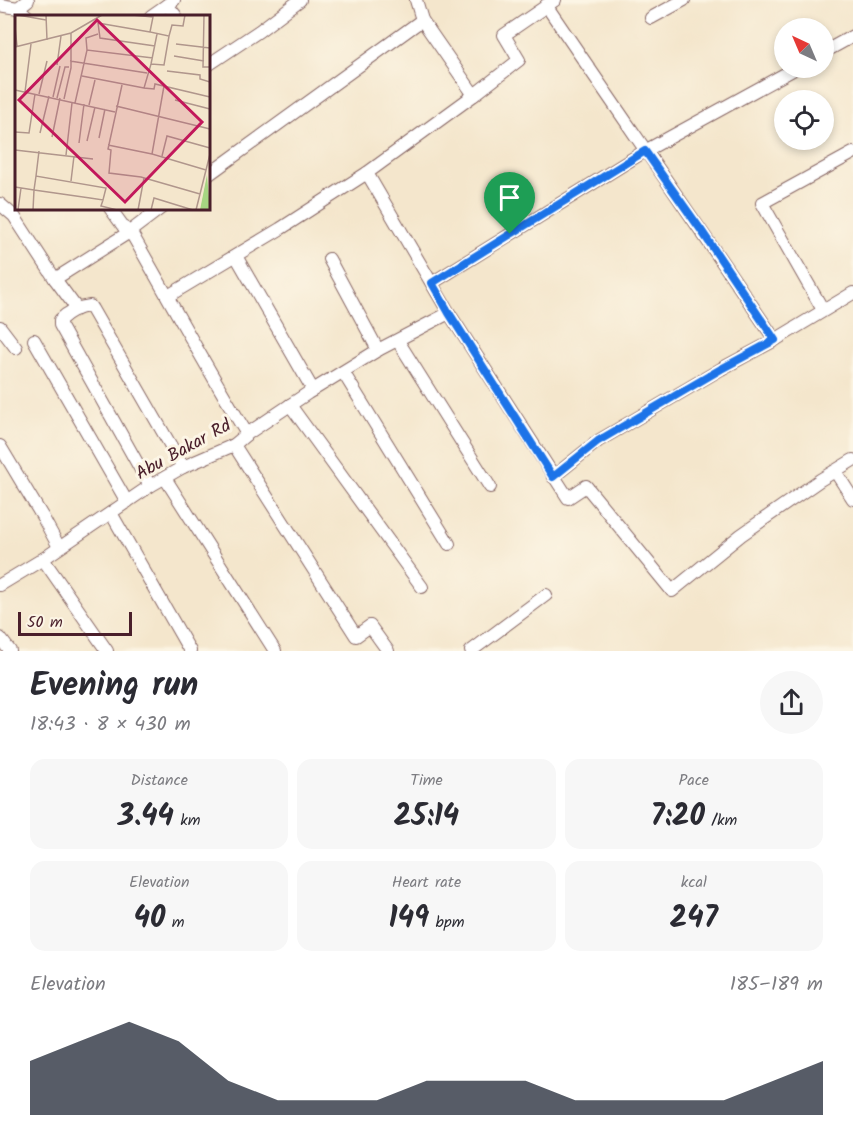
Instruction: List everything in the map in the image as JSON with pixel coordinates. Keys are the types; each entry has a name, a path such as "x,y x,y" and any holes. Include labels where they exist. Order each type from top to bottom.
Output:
{"street":[{"path":"0,5 22,12 28,0"},
{"path":"210,62 259,31 300,0"},
{"path":"416,0 422,20 474,95"},
{"path":"651,18 684,0"},
{"path":"152,15 171,2"},
{"path":"168,296 367,173 474,95 519,60 504,35 550,3 645,151 775,340"},
{"path":"210,174 422,20"},
{"path":"834,46 853,36"},
{"path":"432,283 645,151 778,78"},
{"path":"824,310 762,203 853,153"},
{"path":"367,173 449,313 568,498 586,486 672,591 741,535 853,460"},
{"path":"0,204 14,216 77,309"},
{"path":"111,210 128,233 133,236 216,384 247,434"},
{"path":"55,279 128,233 159,210"},
{"path":"236,256 313,390"},
{"path":"329,259 378,350"},
{"path":"553,477 598,441 853,293"},
{"path":"150,486 60,325 63,317 77,309 90,306 183,467"},
{"name":"Abu Bakar Rd","path":"0,585 150,486 183,467 234,445 290,405 378,350 449,313"},
{"path":"0,327 16,348"},
{"path":"34,339 127,502"},
{"path":"398,341 490,487"},
{"path":"344,372 449,544"},
{"path":"290,405 422,587"},
{"path":"234,445 356,636 370,626 388,651"},
{"path":"0,446 59,547"},
{"path":"835,471 853,498"},
{"path":"165,478 275,651"},
{"path":"111,513 190,651"},
{"path":"42,559 107,651"},
{"path":"471,651 546,595"},
{"path":"0,638 10,651"}],"route":[{"path":"645,151 775,340 598,441 553,477 432,283 510,234 645,151"}]}
